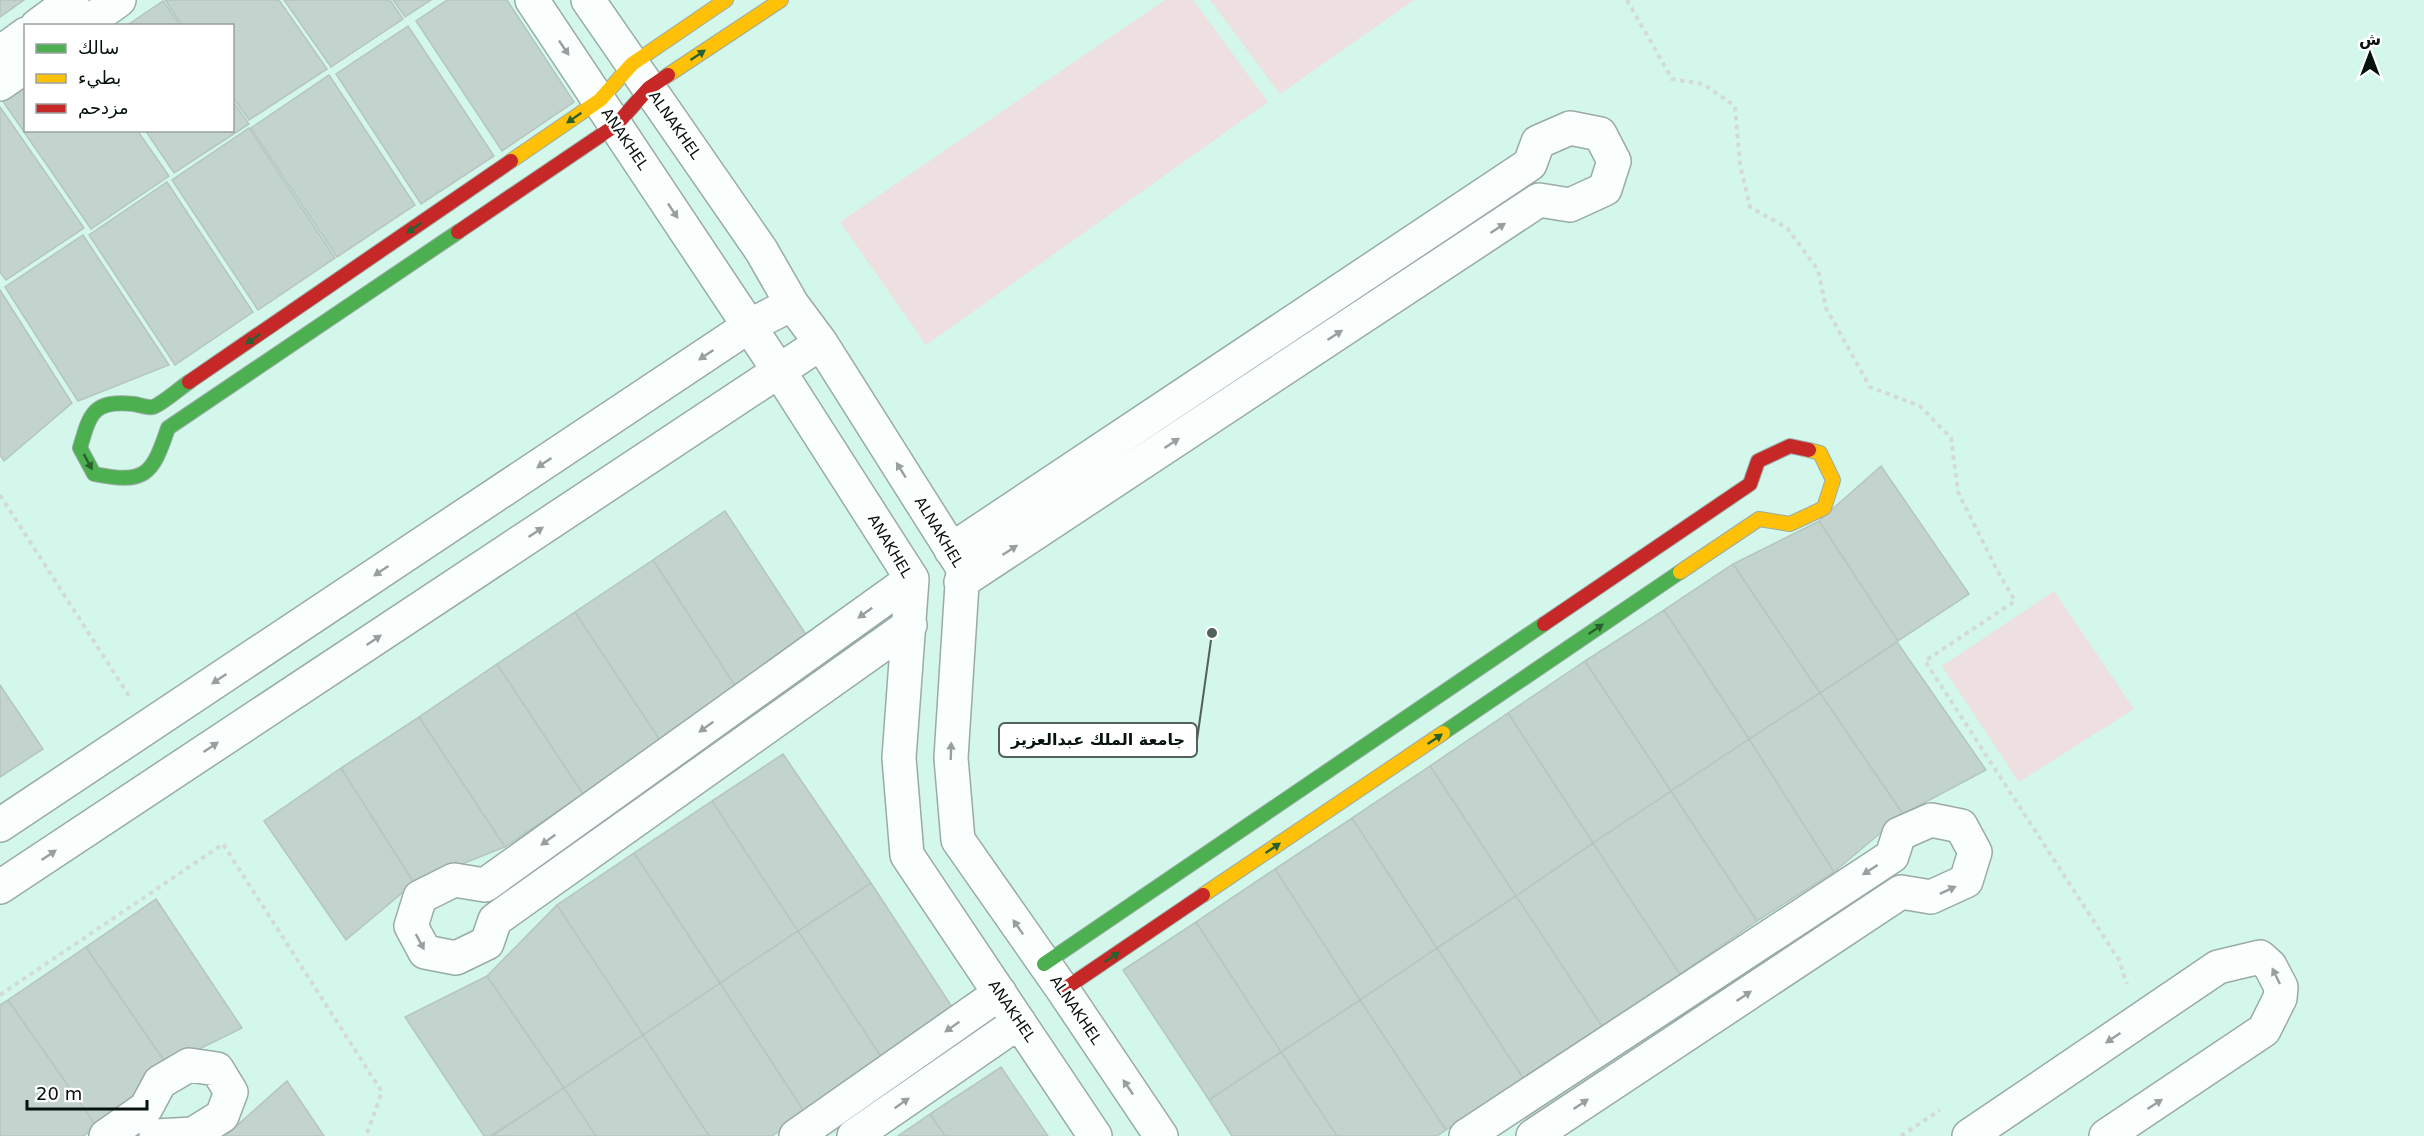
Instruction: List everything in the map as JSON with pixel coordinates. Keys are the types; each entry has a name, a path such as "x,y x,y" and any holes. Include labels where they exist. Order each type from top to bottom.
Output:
{"street":[{"path":"40,24 72,0"},
{"path":"86,24 119,0"},
{"name":"ANAKHEL","path":"532,0 779,371 912,579 899,758 907,855 1095,1136"},
{"name":"ALNAKHEL","path":"588,0 761,250 792,304 821,344 963,568 951,758 958,840 1161,1136"},
{"path":"726,0 640,76 608,113 168,428 159,457 142,477 124,480 94,474 80,448 89,418 104,406 123,403 153,407 608,113 640,76 781,0"},
{"path":"0,53 24,35"},
{"path":"0,84 24,67"},
{"path":"951,550 1530,164 1538,142 1570,128 1600,134 1614,161 1605,189 1570,205 1539,200 961,582"},
{"path":"0,825 749,326 792,304"},
{"path":"0,887 821,344"},
{"path":"1044,964 1750,484 1758,461 1790,446 1820,453 1833,480 1824,508 1790,524 1759,519 1063,990"},
{"path":"910,625 495,921 487,943 456,958 425,952 411,926 420,897 454,880 485,885 912,579"},
{"path":"1466,1136 1892,856 1899,834 1931,820 1961,826 1975,852 1966,881 1931,897 1901,892 1533,1136"},
{"path":"1969,1136 2218,967 2260,957 2270,966 2281,987 2280,998 2264,1030 2106,1136"},
{"path":"796,1136 1000,993"},
{"path":"854,1136 1019,1022"},
{"path":"106,1136 146,1108 160,1082 189,1065 218,1069 231,1092 222,1116 193,1134 156,1136"}],"path":[{"path":"1627,0 1672,79 1703,84 1735,106 1740,165 1750,207 1787,228 1818,270 1826,308 1870,387 1920,406 1951,438 1958,492 2015,601 1925,661 2119,960 2127,985"},
{"path":"0,495 129,696"},
{"path":"0,995 223,844 382,1092 366,1136"}],"shaded area":[{"path":"0,0 2424,0 2424,1136 0,1136"},
{"path":"1165,0 1193,0 1268,102 926,345 840,222"},
{"path":"1210,0 1414,0 1280,94"},
{"path":"2054,591 2134,709 2019,782 1942,666"}],"building":[{"path":"0,0 24,0 0,17"},
{"path":"165,0 279,0 327,69 249,120 234,99 234,24 182,24"},
{"path":"284,0 390,0 403,19 331,67"},
{"path":"393,0 431,0 405,17"},
{"path":"447,0 507,0 574,102 502,151 416,21"},
{"path":"163,1 180,24 129,24"},
{"path":"408,26 494,156 421,204 336,74"},
{"path":"329,75 415,205 337,257 251,128"},
{"path":"24,86 24,132 2,100"},
{"path":"234,103 249,124 174,173 146,132 234,132"},
{"path":"0,107 84,228 6,280 0,272"},
{"path":"249,128 335,258 258,310 172,180"},
{"path":"24,132 138,132 169,176 91,229"},
{"path":"167,182 253,312 175,365 89,235"},
{"path":"83,235 169,365 78,401 5,287"},
{"path":"0,290 72,403 4,461 0,455"},
{"path":"1881,466 1969,594 1898,641 1819,521"},
{"path":"725,511 811,642 738,690 653,560"},
{"path":"1819,521 1898,641 1820,693 1733,564"},
{"path":"653,560 738,690 661,742 575,612"},
{"path":"1733,564 1820,693 1749,739 1664,610"},
{"path":"1664,610 1749,739 1671,791 1585,661"},
{"path":"575,612 661,742 583,794 497,664"},
{"path":"1897,642 1986,770 1903,814 1820,693"},
{"path":"1585,661 1671,791 1593,843 1508,713"},
{"path":"497,664 583,794 505,847 419,717"},
{"path":"0,685 43,749 0,777"},
{"path":"1820,693 1903,814 1834,872 1749,739"},
{"path":"1508,713 1593,843 1516,896 1430,766"},
{"path":"419,717 505,847 414,883 341,768"},
{"path":"1749,739 1834,872 1757,921 1671,791"},
{"path":"783,754 871,883 798,931 712,801"},
{"path":"1430,766 1516,896 1437,948 1352,818"},
{"path":"341,768 414,883 346,940 264,821"},
{"path":"1671,791 1757,921 1680,974 1593,843"},
{"path":"712,801 798,931 720,983 634,853"},
{"path":"1352,818 1437,948 1360,1000 1275,869"},
{"path":"1593,843 1680,974 1602,1026 1516,896"},
{"path":"634,853 720,983 643,1035 557,905"},
{"path":"1275,869 1360,1000 1281,1052 1196,922"},
{"path":"871,883 956,1013 884,1061 798,931"},
{"path":"1516,896 1602,1026 1523,1078 1437,948"},
{"path":"156,899 242,1028 167,1065 86,947"},
{"path":"557,905 643,1035 564,1088 487,976"},
{"path":"1196,922 1281,1052 1209,1100 1123,970"},
{"path":"798,931 884,1061 805,1113 720,983"},
{"path":"86,947 167,1065 97,1127 8,1000"},
{"path":"1437,948 1523,1078 1446,1130 1360,1000"},
{"path":"487,976 564,1088 491,1136 484,1136 405,1017"},
{"path":"720,983 805,1113 772,1136 709,1136 643,1035"},
{"path":"8,1000 97,1127 83,1136 0,1136 0,1005"},
{"path":"1360,1000 1446,1130 1437,1136 1337,1136 1281,1052"},
{"path":"643,1035 709,1136 596,1136 564,1088"},
{"path":"1281,1052 1337,1136 1232,1136 1209,1100"},
{"path":"1001,1067 1048,1136 945,1136 930,1114"},
{"path":"287,1081 324,1136 225,1136"},
{"path":"564,1088 596,1136 492,1136"},
{"path":"930,1114 945,1136 898,1136"}],"traffic: fast":[{"path":"189,382 153,407 120,403 110,404 95,411 80,448 94,474 125,478 144,473 157,457 168,428 458,232"},
{"path":"1443,733 1680,572"},
{"path":"1044,964 1544,624"}],"traffic: slow":[{"path":"511,161 600,100 632,64 726,0"},
{"path":"668,75 781,0"},
{"path":"1680,572 1759,519 1790,524 1824,508 1833,480 1820,453 1809,450"},
{"path":"1203,895 1443,733"}],"traffic: jam":[{"path":"458,232 616,125 649,88 668,75"},
{"path":"189,382 511,161"},
{"path":"1544,624 1750,484 1758,461 1790,446 1809,450"},
{"path":"1063,990 1203,895"}],"place":[{"name":"جامعة الملك عبدالعزيز","path":"1212,633"}]}
